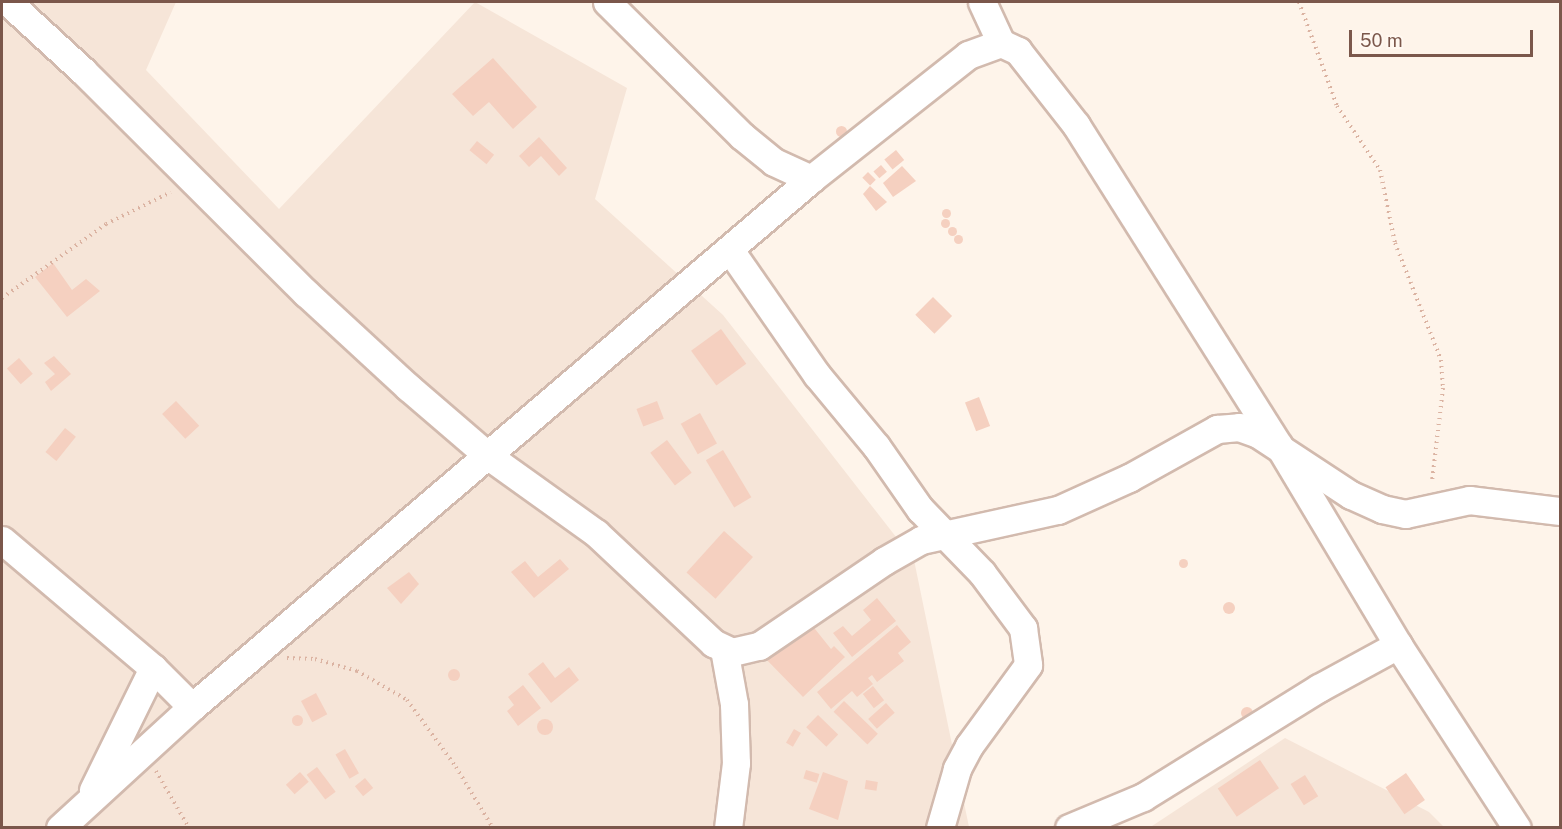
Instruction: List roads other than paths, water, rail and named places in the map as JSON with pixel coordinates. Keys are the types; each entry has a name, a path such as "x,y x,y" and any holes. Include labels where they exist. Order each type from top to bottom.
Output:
{"street":[{"path":"8,2 195,182 306,293 487,455 596,533 724,649 739,653 759,646 884,561 921,540 1058,510 1130,478 1217,429 1239,427 1279,446 1351,495 1382,510 1405,514 1469,500 1560,511"},
{"path":"607,2 742,136 774,162 811,179"},
{"path":"982,2 1001,43 1018,51 1076,125 1279,446 1398,645 1517,828"},
{"path":"60,828 143,750 251,656 811,179 968,55 1001,43"},
{"path":"730,250 824,384 943,535 1014,612 1023,628 1029,656 1024,671 957,769 940,828"},
{"path":"2,540 153,668 192,707"},
{"path":"1069,828 1143,797 1319,688 1398,645"},
{"path":"724,649 734,704 736,763 728,828"},
{"path":"86,804 153,668"}]}
